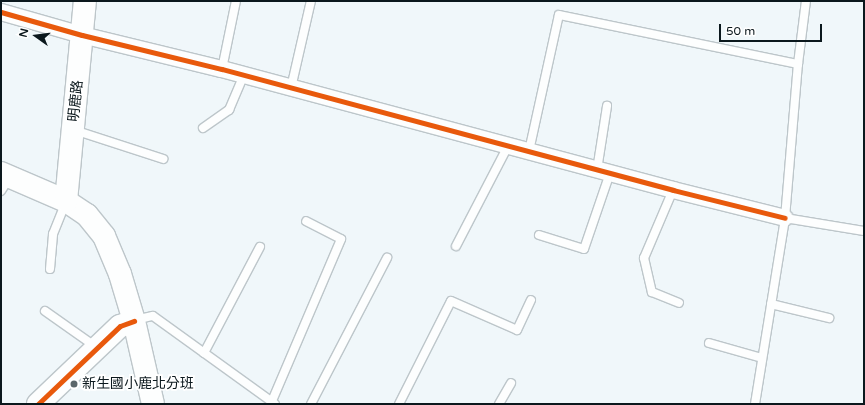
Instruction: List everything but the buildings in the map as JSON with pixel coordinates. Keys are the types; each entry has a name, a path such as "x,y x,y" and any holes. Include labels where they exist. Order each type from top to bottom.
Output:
{"street":[{"name":"明鹿路","path":"66,201 85,1"},
{"path":"1,12 82,35 222,69 604,172 785,218"},
{"path":"4,180 66,201 87,215 104,236 120,274 134,321 154,404"},
{"path":"38,404 120,326 134,321"}],"lane":[{"path":"222,69 236,1"},
{"path":"291,88 311,1"},
{"path":"755,404 785,218 798,64 806,1"},
{"path":"529,151 559,15 798,64"},
{"path":"203,128 229,110 244,75"},
{"path":"539,235 584,249 604,172 607,106"},
{"path":"73,130 163,159"},
{"path":"456,246 508,146"},
{"path":"673,190 644,258 652,292 679,303"},
{"path":"50,269 53,234 66,201"},
{"path":"785,218 864,231"},
{"path":"134,321 153,316 274,403 341,239 306,221"},
{"path":"204,353 260,247"},
{"path":"311,404 387,258"},
{"path":"399,404 451,302 517,330 531,300"},
{"path":"771,304 830,318"},
{"path":"45,311 97,348"},
{"path":"709,343 762,358"},
{"path":"499,404 511,384"}],"cycle path":[{"path":"1,12 82,35 222,69 673,190 785,218"},
{"path":"38,404 120,326 134,321"}],"place":[{"name":"新生國小鹿北分班","path":"74,384"}]}
